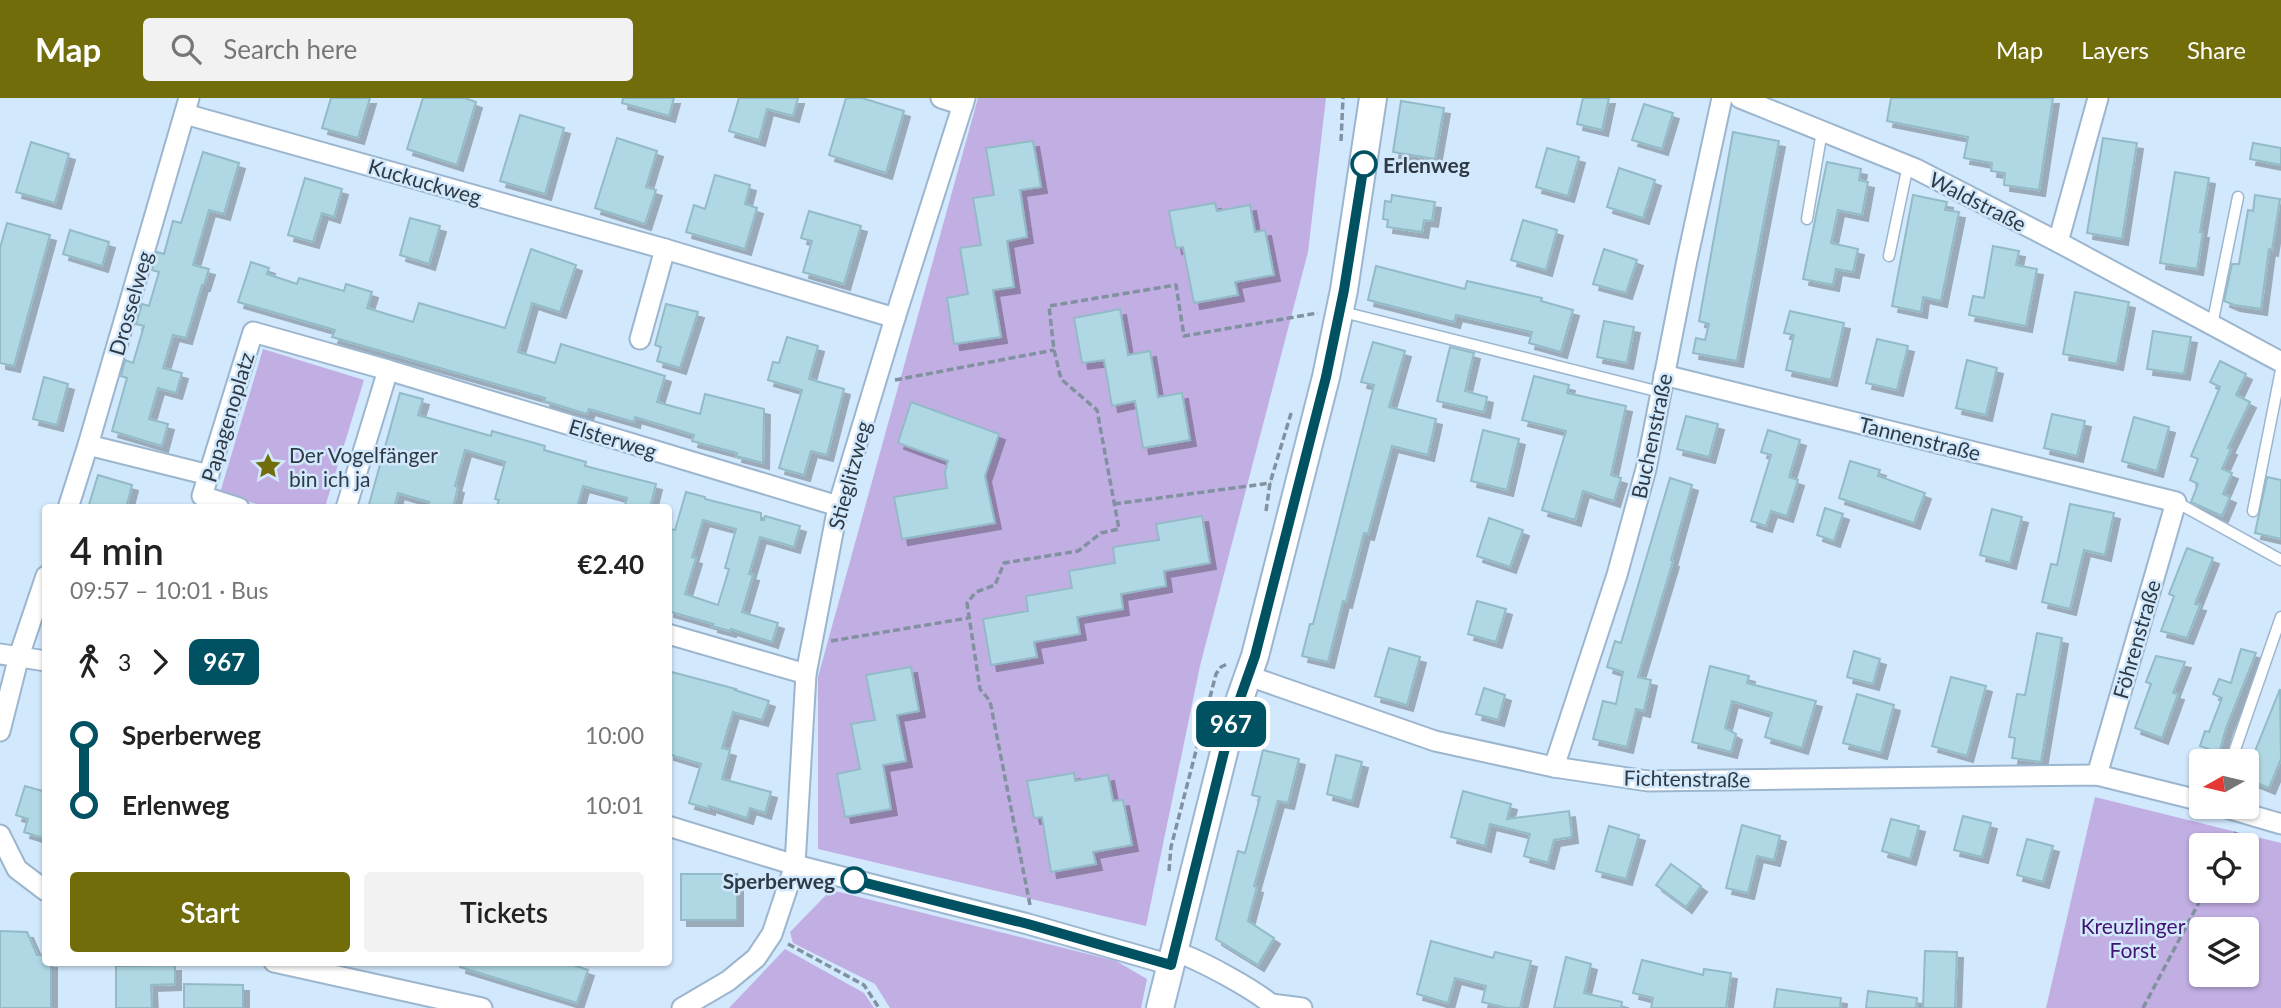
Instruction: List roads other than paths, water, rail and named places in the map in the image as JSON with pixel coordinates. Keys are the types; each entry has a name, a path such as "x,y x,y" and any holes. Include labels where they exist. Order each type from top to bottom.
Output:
{"street":[{"path":"941,98 964,101"},
{"path":"1160,1008 1231,724 1249,677 1326,377 1346,278 1373,98"},
{"name":"Buchenstraße","path":"1554,767 1617,575 1646,469 1722,98"},
{"name":"Waldstraße","path":"1740,98 1908,165 2281,362"},
{"path":"2058,242 2098,98"},
{"name":"Stieglitzweg","path":"682,1008 728,981 756,958 772,934 795,865 806,674 838,506 964,101"},
{"name":"Kuckuckweg","path":"187,106 895,318"},
{"name":"Drosselweg","path":"69,504 187,106"},
{"path":"640,339 665,249"},
{"name":"Papagenoplatz","path":"227,504 202,496 253,332 388,370"},
{"path":"347,504 388,370"},
{"name":"Elsterweg","path":"388,370 838,506"},
{"name":"Tannenstraße","path":"1662,384 2176,502"},
{"path":"88,445 209,475"},
{"name":"Föhrenstraße","path":"2097,775 2176,502"},
{"path":"0,732 10,655 42,585"},
{"path":"672,635 806,674"},
{"path":"10,655 42,660"},
{"name":"Fichtenstraße","path":"1249,677 1435,741 1554,767 1648,781 2097,775 2189,798"},
{"path":"2259,818 2281,824"},
{"path":"672,826 795,865 1028,924 1173,959 1190,957 1273,1006 1302,1008"},
{"path":"0,835 18,870 42,888"},
{"path":"292,966 482,1008"}],"lane":[{"path":"1807,219 1822,131"},
{"path":"1889,256 1908,165"},
{"path":"2209,323 2238,197"},
{"path":"1339,311 1662,384"},
{"path":"2253,511 2281,370"},
{"path":"2176,502 2281,560"},
{"path":"2235,749 2281,617"}],"place":[{"name":"Erlenweg","path":"1364,164"},
{"name":"Der Vogelfänger bin ich ja","path":"268,466"},
{"name":"Sperberweg","path":"854,880"}],"park label":[{"name":"Kreuzlinger Forst","path":"2133,937"}]}
